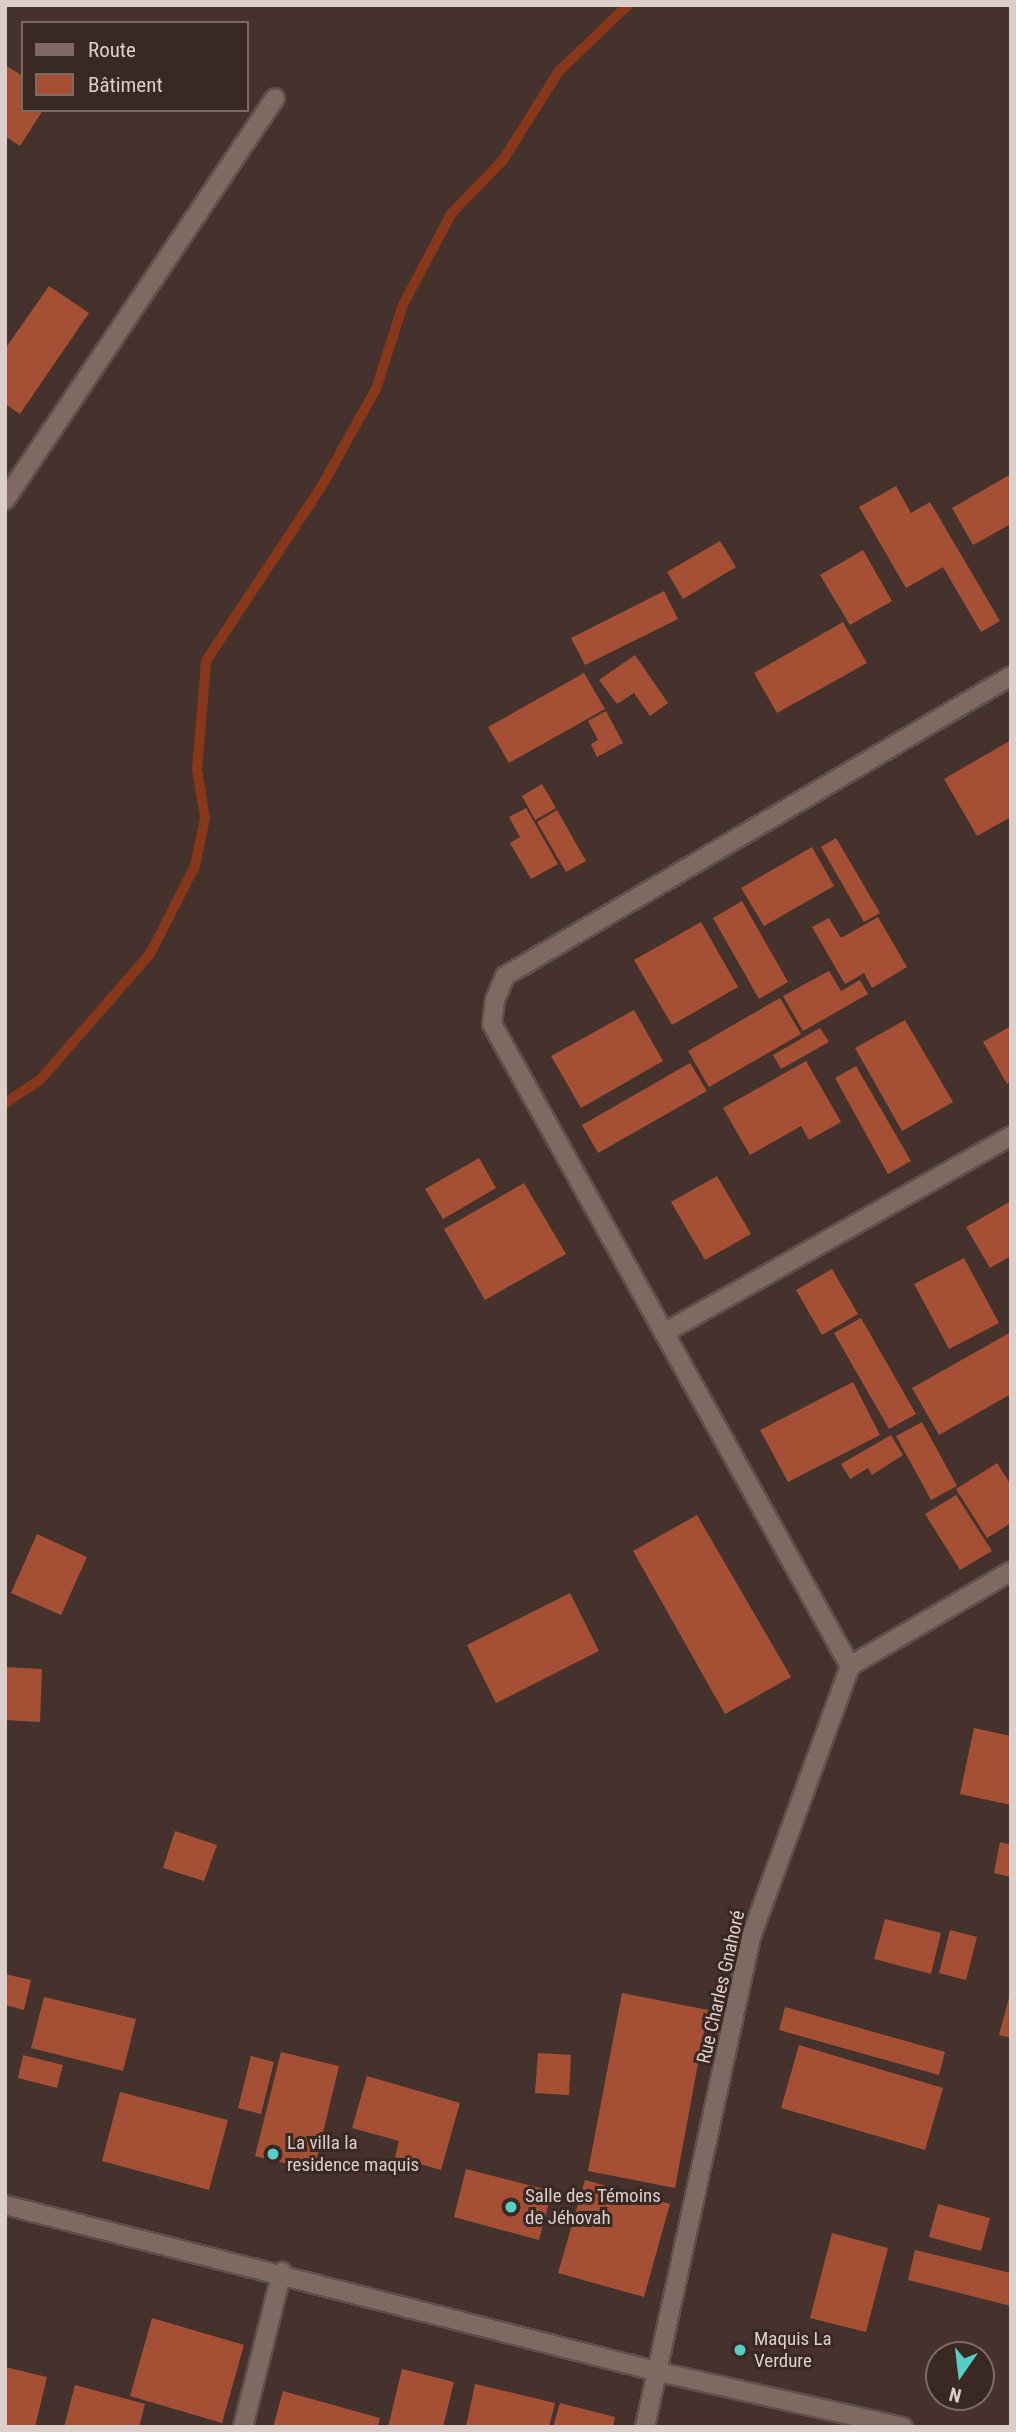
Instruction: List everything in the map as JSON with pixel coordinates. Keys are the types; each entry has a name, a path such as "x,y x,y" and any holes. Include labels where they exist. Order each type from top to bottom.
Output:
{"street":[{"path":"5,500 275,98"},
{"path":"1011,676 505,976 492,1024 850,1667 1011,1571"},
{"path":"664,1333 1011,1136"},
{"name":"Rue Charles Gnahoré","path":"645,2427 751,1937 850,1667"},
{"path":"5,2205 282,2272 659,2372 903,2427"},
{"path":"243,2427 282,2272"}],"building":[{"path":"5,65 21,75 21,112 42,112 20,146 5,136"},
{"path":"49,286 89,313 20,414 5,404 5,349"},
{"path":"1011,474 1011,524 973,545 952,508"},
{"path":"896,486 911,513 930,502 1000,621 981,632 943,567 906,588 859,507"},
{"path":"720,541 736,567 683,599 667,572"},
{"path":"863,550 892,601 850,625 820,575"},
{"path":"664,591 678,619 585,665 571,638"},
{"path":"843,622 867,663 777,713 754,673"},
{"path":"635,655 668,703 650,716 634,693 617,704 599,680"},
{"path":"584,673 605,709 509,763 488,727"},
{"path":"606,711 623,743 597,757 591,744 598,740 588,721"},
{"path":"1011,740 1011,817 977,836 944,779"},
{"path":"542,784 556,808 535,820 522,796"},
{"path":"526,808 558,864 531,879 510,843 520,837 509,817"},
{"path":"557,810 586,861 566,872 537,822"},
{"path":"836,838 880,913 864,922 821,847"},
{"path":"812,847 834,886 764,926 741,888"},
{"path":"742,901 788,982 759,999 713,918"},
{"path":"878,917 907,967 872,988 864,973 845,984 812,927 829,918 841,938"},
{"path":"701,922 738,987 672,1025 634,960"},
{"path":"829,971 841,991 860,980 868,994 803,1031 783,996"},
{"path":"780,998 801,1034 709,1087 688,1051"},
{"path":"634,1010 663,1061 581,1108 551,1056"},
{"path":"905,1020 953,1102 902,1131 855,1048"},
{"path":"1011,1026 1011,1081 1007,1084 983,1042"},
{"path":"820,1028 829,1042 781,1069 773,1055"},
{"path":"806,1061 841,1122 809,1140 801,1126 750,1155 723,1108"},
{"path":"690,1063 707,1091 598,1153 582,1125"},
{"path":"856,1066 911,1161 888,1174 835,1078"},
{"path":"479,1158 496,1188 443,1219 425,1189"},
{"path":"717,1176 751,1234 705,1260 671,1202"},
{"path":"524,1183 566,1254 485,1300 444,1229"},
{"path":"1011,1201 1011,1256 990,1268 966,1227"},
{"path":"964,1258 999,1323 949,1349 914,1284"},
{"path":"832,1269 858,1314 822,1335 796,1290"},
{"path":"861,1318 916,1414 889,1429 834,1333"},
{"path":"1011,1332 1011,1394 939,1435 912,1388"},
{"path":"853,1382 880,1435 788,1482 760,1430"},
{"path":"922,1422 957,1486 931,1500 896,1436"},
{"path":"891,1435 903,1455 872,1475 868,1468 850,1479 841,1464"},
{"path":"997,1463 1011,1485 1011,1523 987,1538 956,1489"},
{"path":"956,1495 992,1551 960,1570 925,1514"},
{"path":"697,1515 791,1677 725,1714 633,1551"},
{"path":"37,1534 87,1557 61,1615 11,1593"},
{"path":"570,1593 599,1651 496,1703 467,1645"},
{"path":"5,1667 42,1669 40,1722 5,1720"},
{"path":"974,1728 1011,1736 1011,1805 960,1794"},
{"path":"175,1831 217,1845 204,1881 163,1868"},
{"path":"1000,1842 1011,1845 1011,1877 994,1873"},
{"path":"885,1919 941,1933 931,1974 874,1959"},
{"path":"950,1930 977,1937 966,1980 939,1973"},
{"path":"5,1974 31,1980 24,2010 5,2005"},
{"path":"622,1993 708,2010 675,2188 588,2171"},
{"path":"1011,1994 1011,2038 999,2035"},
{"path":"44,1997 136,2019 123,2071 31,2048"},
{"path":"785,2007 945,2052 939,2075 779,2030"},
{"path":"799,2045 943,2088 925,2150 781,2108"},
{"path":"281,2052 339,2066 314,2170 255,2156"},
{"path":"538,2053 571,2055 569,2095 535,2093"},
{"path":"23,2055 63,2065 57,2088 18,2078"},
{"path":"251,2056 274,2062 261,2114 238,2108"},
{"path":"367,2076 460,2103 441,2170 395,2157 399,2141 352,2128"},
{"path":"120,2092 228,2120 209,2190 102,2161"},
{"path":"466,2169 552,2191 539,2240 454,2217"},
{"path":"585,2180 670,2204 644,2297 558,2273"},
{"path":"938,2204 990,2218 981,2251 929,2237"},
{"path":"832,2233 888,2248 866,2332 810,2318"},
{"path":"915,2250 1011,2273 1011,2306 908,2280"},
{"path":"152,2318 244,2345 222,2423 130,2396"},
{"path":"5,2367 47,2377 35,2427 5,2427"},
{"path":"402,2369 454,2382 443,2427 388,2427"},
{"path":"475,2384 555,2403 549,2427 466,2427"},
{"path":"75,2385 145,2404 139,2427 64,2427"},
{"path":"283,2391 380,2418 378,2427 273,2427"},
{"path":"560,2403 615,2417 613,2427 553,2427"}],"waterway":[{"path":"5,1103 40,1080 150,954 195,866 205,818 197,769 206,661 320,489 376,389 403,305 451,214 503,160 559,71 628,5"}],"place":[{"name":"La villa la residence maquis","path":"273,2154"},
{"name":"Salle des Témoins de Jéhovah","path":"511,2207"},
{"name":"Maquis La Verdure","path":"740,2350"}]}
